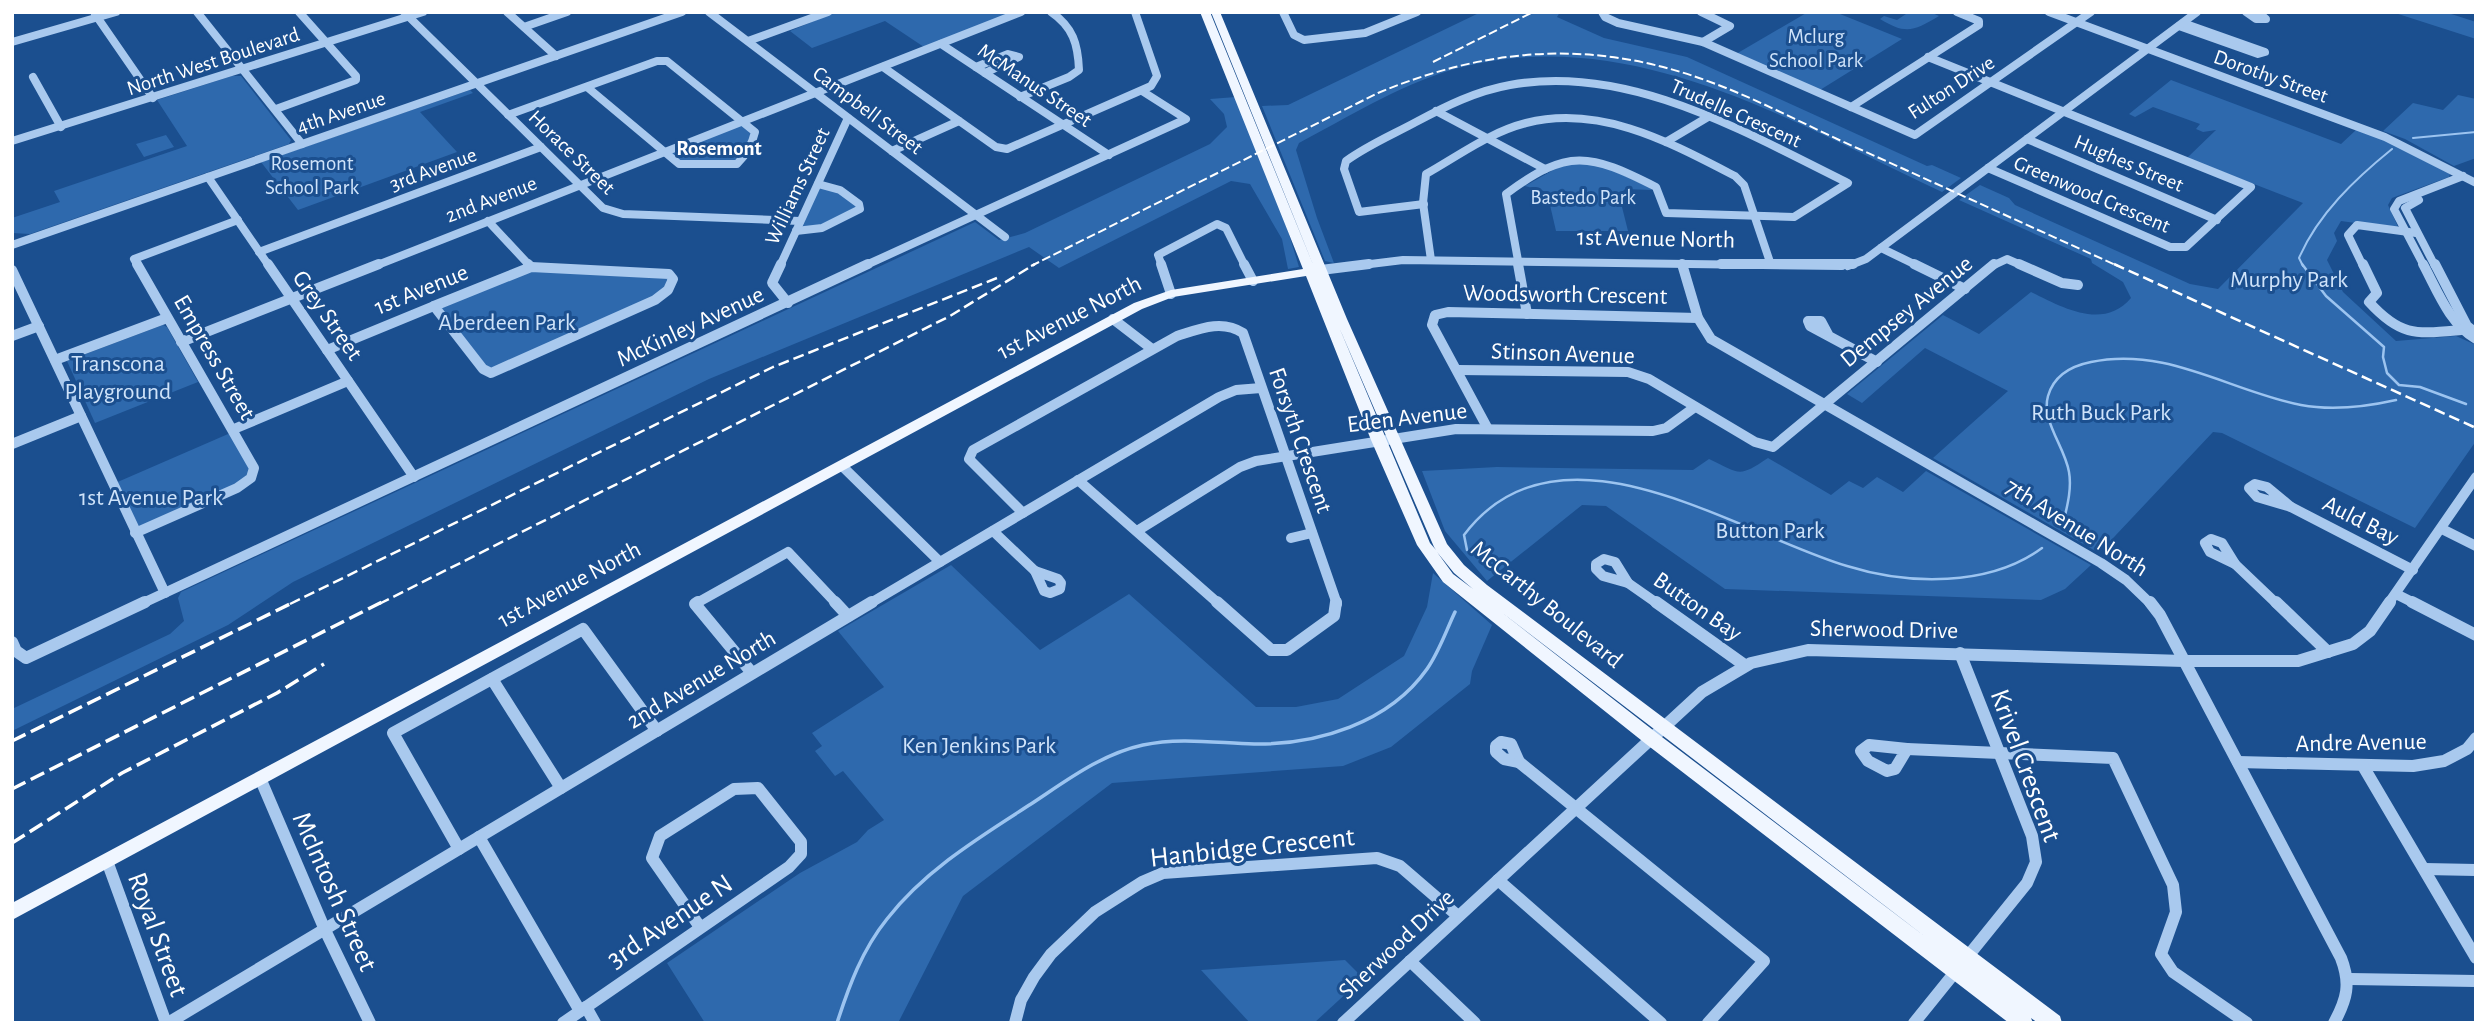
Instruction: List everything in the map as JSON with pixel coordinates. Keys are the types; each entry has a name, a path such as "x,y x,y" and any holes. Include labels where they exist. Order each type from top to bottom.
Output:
{"main road":[{"name":"McCarthy Boulevard","path":"1205,12 1386,439 1441,547 1482,589 1658,734 1959,964 2024,1023"},
{"name":"McCarthy Boulevard","path":"1214,12 1246,83 1316,271"},
{"name":"1st Avenue North","path":"12,912 1138,306 1171,293 1316,271"},
{"name":"McCarthy Boulevard","path":"1959,964 2053,1023"}],"street":[{"path":"12,42 96,15 116,12"},
{"path":"197,12 302,144"},
{"path":"276,109 356,80 356,76 299,12"},
{"name":"North West Boulevard","path":"12,139 408,14 423,12"},
{"path":"507,12 556,56"},
{"path":"524,27 567,12"},
{"name":"4th Avenue","path":"12,245 682,12"},
{"name":"Campbell Street","path":"709,12 1005,237"},
{"path":"748,41 813,14 828,12"},
{"name":"2nd Avenue","path":"181,342 1021,12"},
{"path":"1020,97 1069,77 1079,70 1079,47 1072,28 1051,12"},
{"path":"883,67 996,147 1007,149 1065,126 1151,86 1157,76 1135,12"},
{"path":"1283,12 1294,35 1304,40 1365,33 1417,12"},
{"name":"Fulton Drive","path":"1602,12 1605,17 1618,23 1703,42 1915,135 2091,12"},
{"path":"1701,12 1730,26 1703,42"},
{"path":"1851,107 1979,24 1979,21 1957,12"},
{"name":"Dorothy Street","path":"2049,12 2385,137 2470,180"},
{"name":"1st Avenue North","path":"1316,271 1403,260 1848,265 1866,259 2197,12"},
{"path":"2246,12 2256,19 2266,19 2258,12"},
{"name":"Horace Street","path":"408,14 603,208 623,214 800,221"},
{"path":"96,15 152,96"},
{"path":"2181,24 2265,52 2258,54 2181,24"},
{"name":"McManus Street","path":"942,44 1109,155"},
{"path":"976,67 1008,54 1019,57 985,73"},
{"path":"1928,57 2063,111"},
{"path":"508,115 587,86 657,61 667,61 755,131 743,159 737,164 679,164 587,86"},
{"path":"33,77 60,125"},
{"name":"Trudelle Crescent","path":"1424,204 1359,212 1344,169 1346,161 1459,100 1531,83 1572,82 1649,94 1708,117 1848,183 1801,215 1754,216"},
{"name":"McKinley Avenue","path":"165,593 975,214 1186,119 1142,91"},
{"path":"1436,111 1545,169"},
{"name":"Greenwood Crescent","path":"1988,168 2170,247 2186,247 2251,187 2063,111"},
{"path":"1666,142 1708,117"},
{"name":"Williams Street","path":"788,303 776,292 772,283 848,118"},
{"path":"1432,260 1424,204 1423,179 1426,174 1488,139 1527,123 1570,119 1616,124 1666,142 1735,176 1744,185 1771,265"},
{"path":"892,150 958,121"},
{"name":"Hughes Street","path":"2027,139 2217,220"},
{"name":"3rd Avenue","path":"259,252 541,147"},
{"path":"1527,314 1506,194 1555,163 1575,158 1603,161 1656,187 1666,213 1754,216"},
{"name":"Grey Street","path":"208,177 414,477"},
{"path":"2470,180 2395,204 2394,209 2468,326 2476,333"},
{"path":"796,231 822,228 860,209 859,204 843,190 833,185 818,184"},
{"name":"Empress Street","path":"135,533 237,488 251,478 254,468 234,429 134,259 238,220"},
{"path":"434,306 483,369 491,373 651,302 664,295 673,285 669,274 531,267 488,221"},
{"path":"2411,232 2357,225 2348,234 2377,293 2369,302 2399,330 2408,334 2460,330 2476,339"},
{"path":"1171,293 1158,255 1209,226 1226,228 1253,281"},
{"path":"2411,232 2460,330"},
{"path":"1881,248 1965,289"},
{"name":"Dempsey Avenue","path":"1773,447 1998,261 2007,259 2062,283 2078,285"},
{"name":"7th Avenue North","path":"1682,264 1698,318 1704,330 1721,346 2124,576 2145,595 2160,615 2350,979"},
{"name":"1st Avenue","path":"327,350 531,267"},
{"path":"12,270 165,593 26,658 16,651 12,642"},
{"name":"Woodsworth Crescent","path":"1488,429 1432,325 1435,315 1448,312 1698,318"},
{"path":"55,360 167,318"},
{"path":"1113,319 1152,349"},
{"name":"Forsyth Crescent","path":"1023,513 969,459 973,450 1177,336 1201,328 1228,325 1237,327 1243,333 1336,604 1334,616 1287,650 1271,650 1078,480"},
{"path":"12,336 39,326"},
{"path":"1829,336 1877,362"},
{"name":"Stinson Avenue","path":"1458,370 1628,372 1649,379 1755,442 1765,447 1773,447"},
{"path":"234,429 348,381"},
{"name":"2nd Avenue North","path":"167,1023 1220,397 1236,390 1261,388"},
{"name":"Eden Avenue","path":"1138,531 1240,467 1284,456 1456,429 1653,431 1666,428 1695,407"},
{"path":"12,444 81,416"},
{"path":"842,466 940,562"},
{"name":"Sherwood Drive","path":"1343,1023 1702,692 1743,664 1773,654 1808,650 2184,661 2298,661 2353,644 2370,631 2474,481"},
{"name":"Auld Bay","path":"2291,507 2413,570"},
{"path":"2442,529 2476,545"},
{"path":"993,531 1035,571"},
{"path":"1291,538 1312,533"},
{"path":"752,673 695,604 789,552 848,616"},
{"path":"2235,564 2328,652"},
{"name":"Button Bay","path":"1628,583 1743,664"},
{"path":"2396,594 2476,635"},
{"path":"460,849 393,733 583,629 657,730"},
{"name":"Krivel Crescent","path":"1914,1023 2027,883 2036,862 2032,836 1960,653"},
{"path":"492,678 561,788"},
{"name":"Andre Avenue","path":"2238,762 2413,766 2444,761 2467,749 2476,738"},
{"path":"1908,750 2113,758 2173,885 2176,912 2161,954 2173,972 2247,1023"},
{"path":"1519,762 1764,961 1708,1023"},
{"path":"2363,766 2476,958"},
{"name":"McIntosh Street","path":"260,778 325,930 370,1023"},
{"name":"3rd Avenue N","path":"563,1023 789,867 801,854 801,842 758,788 734,789 660,835 652,858 700,927"},
{"path":"479,837 594,1023"},
{"name":"Hanbidge Crescent","path":"1015,1023 1027,987 1052,952 1076,929 1139,881 1163,873 1377,858 1400,866 1458,916"},
{"name":"Royal Street","path":"107,862 167,1023"},
{"path":"2425,869 2476,870"},
{"path":"1498,880 1661,1023"},
{"path":"1410,961 1475,1023"},
{"path":"2334,1023 2346,1002 2350,979 2476,981"}],"green space":[{"path":"836,12 1013,12 924,47 885,21 812,48 790,31"},
{"path":"1481,12 1560,12 1557,17 1604,38 1687,57 1927,166 1932,165 1961,178 1942,192 1766,109 1705,86 1643,68 1580,58 1516,58 1451,70 1431,77 1374,103 1299,143 1296,150 1334,263 1325,261 1262,106 1288,105"},
{"name":"Mclurg School Park","path":"1808,12 1835,12 1902,39 1820,90 1736,54"},
{"path":"1909,12 1930,12 1939,16 1910,29 1897,27 1880,19 1884,16 1897,20"},
{"path":"2392,12 2445,12 2476,22 2476,39"},
{"path":"232,76 241,76 291,140 289,144 30,234 12,233 12,218 60,202 54,191 187,146 157,100"},
{"name":"Ruth Buck Park","path":"2171,80 2341,144 2356,130 2388,141 2450,174 2449,177 2392,198 2388,205 2399,229 2341,221 2334,233 2337,241 2327,260 2343,292 2396,341 2456,336 2476,345 2476,441 2415,528 2222,433 2213,432 2099,553 1933,458 2008,391 1925,348 1862,403 1847,394 1943,315 1979,334 2031,292 2069,309 2095,315 2120,308 2131,298 2123,282 2092,263 2091,259 1959,200 1980,185 2009,198 2015,205 2190,284 2218,289 2303,203 2187,158 2216,130 2203,132 2196,129 2200,124 2153,107 2135,117 2129,114"},
{"name":"Rosemont School Park","path":"470,90 473,93 420,112 457,152 298,210 261,162"},
{"path":"2458,95 2476,99 2476,158 2454,166 2405,139 2383,131 2413,103 2443,110"},
{"path":"1236,97 1278,198 1299,267 1288,269 1282,239 1250,184 1231,181 1059,268 1029,247 709,379 293,582 228,625 12,731 12,709 170,634 184,621 178,598 181,592 975,222 999,240 1025,233 1210,144 1227,127 1224,114 1210,99"},
{"path":"743,121 755,132 743,159 729,166 679,164 663,152"},
{"path":"166,135 174,147 144,157 136,144"},
{"name":"Bastedo Park","path":"1592,161 1652,190 1625,189 1619,195 1628,231 1556,231 1547,192 1525,186 1564,164"},
{"path":"818,184 833,185 860,209 822,228 796,231"},
{"name":"Aberdeen Park","path":"531,267 669,274 664,295 491,373 434,306"},
{"name":"Transcona Playground","path":"163,325 167,327 198,382 95,423 67,361"},
{"name":"1st Avenue Park","path":"235,431 254,468 251,478 135,533 113,484"},
{"name":"Button Park","path":"1768,458 1831,495 1849,481 1863,488 1877,477 1903,492 1926,471 2091,565 2065,589 2041,600 1725,589 1606,506 1582,505 1487,581 1445,531 1422,471 1497,467 1693,470 1709,459 1739,472 1751,469"},
{"name":"Ken Jenkins Park","path":"951,565 1040,650 1129,594 1256,707 1296,707 1338,699 1404,656 1427,607 1433,573 1492,625 1472,671 1470,684 1391,747 1343,766 1112,783 963,896 898,1023 705,1023 667,963 800,873 857,842 868,830 884,820 843,771 835,776 815,751 822,746 812,733 884,687 838,631"},
{"path":"1345,960 1363,978 1314,1023 1250,1023 1201,970"}],"waterway":[{"path":"2413,138 2476,132"},
{"path":"2302,264 2299,258 2327,212 2351,185 2392,149"},
{"path":"2302,264 2326,296 2384,347 2383,357 2387,373 2399,385 2420,387 2466,404"},
{"path":"2063,524 2070,478 2047,405 2054,382 2077,366 2119,359 2145,360 2198,372 2275,398 2313,407 2373,405 2396,400"},
{"path":"1467,550 1464,535 1503,499 1548,482 1598,481 1650,491 1702,508 1847,566 1896,577 1948,579 1973,576 2021,561 2042,548"},
{"path":"837,1023 863,956 887,919 918,885 992,829 1084,769 1128,749 1171,741 1254,744 1302,740 1326,735 1372,717 1393,704 1427,669 1455,612"}],"railway":[{"path":"1433,62 1533,12"},
{"path":"1035,264 1378,93 1462,65 1544,54 1586,54 1628,59 1713,83 2118,266"},
{"path":"379,604 950,316 1035,264"},
{"path":"1031,266 1035,264"},
{"path":"2114,264 2476,428"},
{"path":"290,604 773,367 997,278"},
{"path":"12,741 294,602"},
{"path":"12,789 382,602"},
{"path":"12,843 122,773 277,693 324,664"}],"district":[{"name":"Rosemont","path":"719,148"}],"park label":[{"name":"Murphy Park","path":"2289,279"}]}
